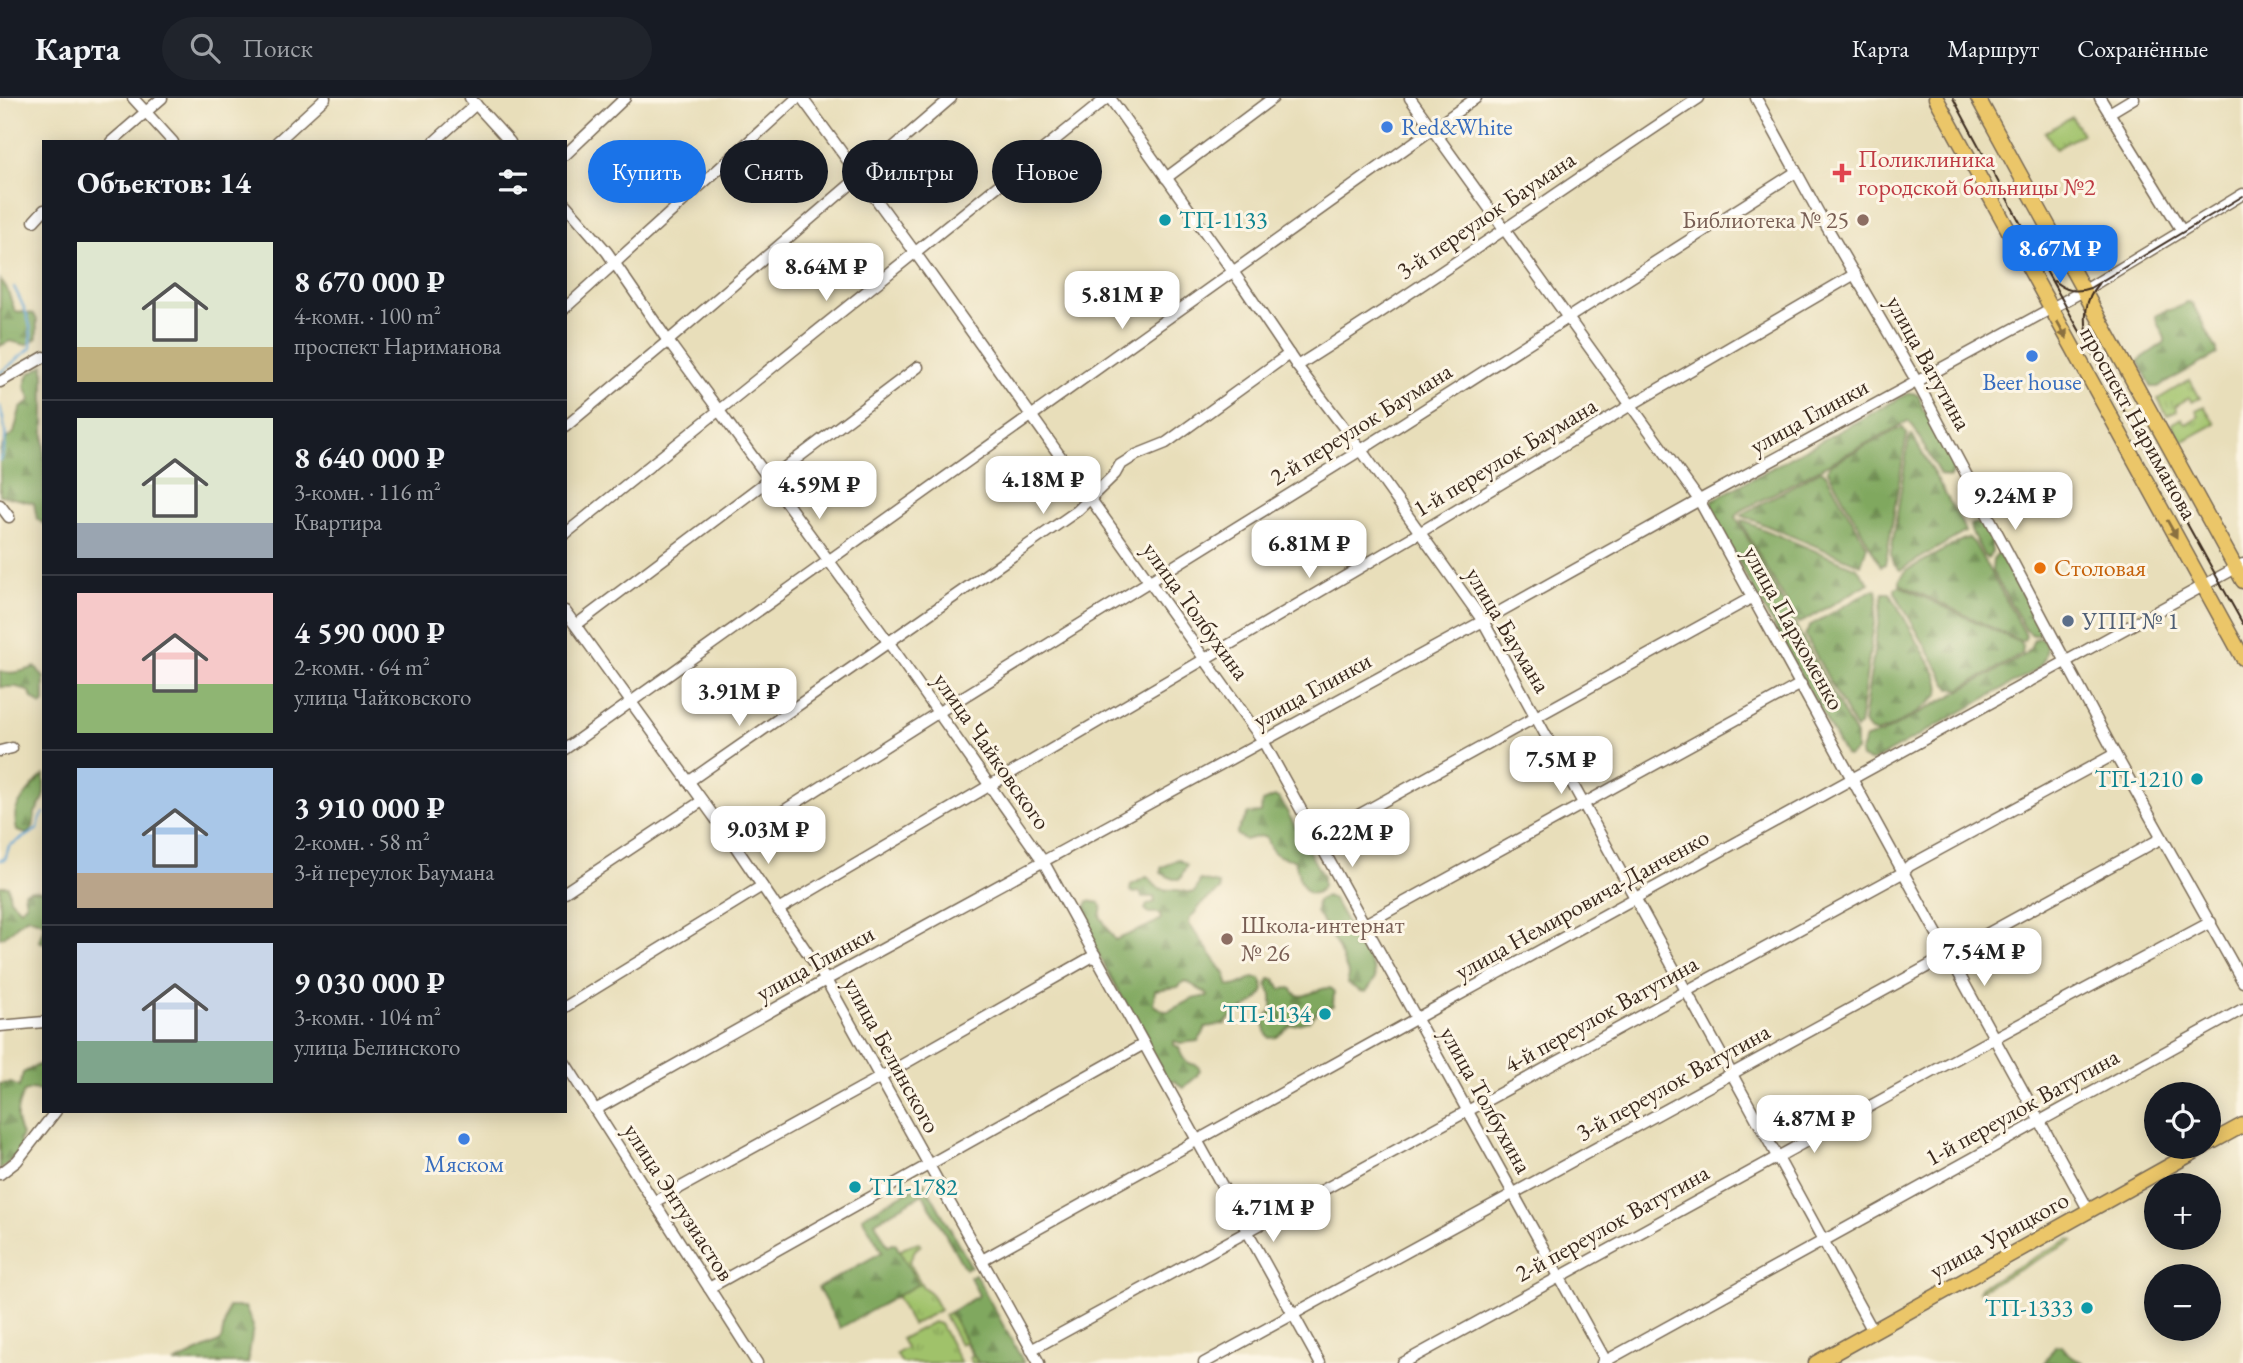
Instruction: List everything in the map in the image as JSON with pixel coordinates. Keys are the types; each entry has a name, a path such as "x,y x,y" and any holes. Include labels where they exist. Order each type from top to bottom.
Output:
{"main road":[{"name":"проспект Нариманова","path":"1936,98 2243,658"},
{"name":"проспект Нариманова","path":"1978,98 2241,571"},
{"name":"улица Урицкого","path":"2221,1137 2243,1125"},
{"name":"улица Урицкого","path":"1816,1363 2182,1159"}],"street":[{"path":"133,98 171,140"},
{"path":"113,140 162,98"},
{"path":"280,140 325,98"},
{"path":"567,153 625,98"},
{"path":"567,306 797,98"},
{"name":"улица Толбухина","path":"802,98 842,153"},
{"path":"901,140 951,98"},
{"path":"567,532 914,251 1109,98"},
{"name":"улица Баумана","path":"1109,98 1297,366 1361,450 1483,621 1873,1331"},
{"path":"1167,178 1273,98"},
{"name":"улица Пархоменко","path":"1410,98 1699,500 2089,1211"},
{"path":"567,748 1476,98"},
{"name":"3-й переулок Баумана","path":"1297,366 1699,98"},
{"name":"улица Ватутина","path":"1756,98 1917,382 2115,754 2243,982"},
{"path":"2100,98 2182,232"},
{"path":"2109,113 2134,98"},
{"path":"436,140 473,101 508,140"},
{"name":"2-й переулок Баумана","path":"733,844 939,712 1361,450 1796,172"},
{"path":"567,425 842,191"},
{"name":"улица Глинки","path":"595,1110 2084,290 2243,194"},
{"name":"улица Толбухина","path":"879,203 1263,741 1605,1362"},
{"name":"улица Чайковского","path":"567,206 615,264 1044,861 1320,1363"},
{"path":"34,221 42,212"},
{"name":"1-й переулок Баумана","path":"778,910 1855,274"},
{"path":"688,782 1077,511 1115,474 1119,465 1167,443 1289,354"},
{"path":"0,382 42,358"},
{"path":"576,625 918,367"},
{"path":"0,505 9,517"},
{"name":"улица Немировича-Данченко","path":"982,1260 1635,898 2204,587 2241,571"},
{"path":"1317,838 1753,597"},
{"name":"улица Белинского","path":"567,614 733,844 826,981 1039,1363"},
{"path":"1365,924 1801,684"},
{"path":"0,751 12,748"},
{"name":"4-й переулок Ватутина","path":"1031,1350 2115,754"},
{"path":"567,891 702,801"},
{"name":"3-й переулок Ватутина","path":"1204,1363 2162,838"},
{"path":"567,1006 762,886"},
{"name":"2-й переулок Ватутина","path":"1403,1363 1994,1038 2211,922"},
{"path":"654,1202 1095,955"},
{"name":"1-й переулок Ватутина","path":"1605,1362 2243,1009"},
{"path":"0,1026 42,1022"},
{"path":"709,1288 1144,1044"},
{"name":"улица Энтузиастов","path":"567,1066 757,1363"},
{"path":"0,1174 17,1161 54,1113"}],"green space":[{"path":"2072,117 2082,134 2056,149 2045,132"},
{"path":"0,279 15,311 34,314 37,320 37,338 26,345 10,341 0,346"},
{"path":"2187,302 2192,303 2217,354 2158,387 2152,387 2138,361 2165,342 2156,315"},
{"path":"42,366 42,523 37,519 34,503 0,495 0,451 6,439 14,433 20,409 31,400 25,386 29,374"},
{"path":"2190,380 2200,398 2192,402 2189,398 2175,406 2177,411 2167,416 2158,399"},
{"path":"1913,393 1919,396 1923,410 1932,418 1952,453 1953,473 1950,478 1940,475 1908,421 1739,512 1736,517 1856,736 1856,751 1848,756 1845,755 1708,507 1713,500"},
{"path":"2204,406 2215,424 2182,442 2172,424 2182,418 2186,424 2199,416 2196,410"},
{"path":"1903,428 1907,434 1887,555 1885,564 1881,566 1827,469 1831,464"},
{"path":"1912,435 1965,532 1900,570 1892,561 1891,553 1909,438"},
{"path":"1821,470 1826,474 1867,546 1861,565 1741,515"},
{"path":"1741,520 1857,568 1869,583 1798,623"},
{"path":"1976,523 1984,527 1988,534 1992,552 1988,558 1984,556 1971,531 1970,525"},
{"path":"1969,538 2024,632 2024,640 2020,641 1900,584 1900,579 1907,570"},
{"path":"1999,553 2039,625 2041,631 2038,635 2026,630 1992,571 1993,560"},
{"path":"1900,586 2021,643 2022,654 1960,689 1950,689 1895,593 1895,588"},
{"path":"1874,589 1877,590 1878,596 1859,726 1856,730 1805,635 1811,625"},
{"path":"1883,593 1890,593 1937,676 1940,689 1936,698 1920,710 1876,733 1863,723"},
{"path":"2041,638 2046,646 2046,654 2036,670 1873,761 1861,758 1860,753 1866,738 1881,734 2022,657 2030,649 2034,639"},
{"path":"36,667 42,675 41,705 32,698 30,692 17,687 0,687 0,671 22,671"},
{"path":"42,777 42,801 35,813 33,828 27,834 17,831 15,814 23,798"},
{"path":"1275,797 1280,799 1323,877 1323,886 1316,893 1307,892 1300,881 1295,860 1276,854 1266,838 1260,836 1245,840 1237,835 1248,814 1261,813 1262,802"},
{"path":"1178,859 1187,865 1180,879 1173,879 1161,873 1161,868"},
{"path":"1147,877 1161,889 1191,893 1196,890 1200,880 1219,884 1220,890 1190,917 1189,924 1225,974 1229,986 1256,978 1261,979 1264,987 1258,999 1225,1024 1206,1027 1198,1041 1174,1041 1185,1060 1197,1065 1200,1070 1183,1088 1175,1081 1167,1080 1078,917 1088,901 1100,903 1100,916 1115,940 1161,919 1159,913 1149,913 1145,909 1147,905 1155,902 1154,897 1142,897 1140,892 1130,891 1131,885","holes":["1184,981 1208,996 1192,999 1169,1011 1153,1005 1155,990 1178,987"]},
{"path":"0,886 8,886 10,899 20,909 26,904 24,892 42,891 42,922 28,917 0,938"},
{"path":"1326,896 1333,899 1374,970 1375,979 1366,992 1347,983 1349,975 1337,946 1316,912 1317,901"},
{"path":"1270,979 1275,980 1281,989 1291,988 1295,993 1304,996 1330,988 1334,992 1333,1006 1319,1009 1309,1021 1290,1026 1277,1037 1270,1038 1263,1020 1272,1010 1272,995 1267,985"},
{"path":"42,1063 42,1090 33,1089 24,1092 17,1119 22,1135 19,1141 22,1150 0,1170 0,1084 11,1083 19,1087 23,1073"},
{"path":"924,1182 971,1266 965,1269 923,1194 875,1222 888,1246 895,1243 918,1284 840,1328 818,1288 882,1252 862,1217"},
{"path":"2069,1239 2073,1241 1979,1291 1980,1287"},
{"path":"920,1243 909,1262 940,1310 912,1325 896,1296 918,1284 899,1251"},
{"path":"975,1274 1024,1363 978,1363 950,1312 979,1295 970,1277"},
{"path":"228,1307 245,1307 253,1326 248,1363 174,1363 221,1341"},
{"path":"950,1312 978,1363 972,1363 969,1357 972,1355 965,1342 960,1344 944,1315"},
{"path":"933,1322 940,1324 961,1363 902,1363 896,1354 906,1348 901,1339"},
{"path":"2061,1345 2071,1357 2084,1363 2044,1363 2055,1346"}],"waterway":[{"path":"0,373 31,348 25,309 14,287"},
{"path":"0,406 5,427 0,460"},
{"path":"0,860 5,859 9,846 38,829 42,816"}],"tram line":[{"path":"1953,98 2243,624"},
{"path":"2054,281 2071,290 2090,288 2243,196"},
{"path":"2089,339 2086,310 2090,296 2098,284"}],"place":[{"name":"Red&White","path":"1387,127"},
{"name":"Поликлиника городской больницы №2","path":"1842,173"},
{"name":"ТП-1133","path":"1165,220"},
{"name":"Библиотека № 25","path":"1863,220"},
{"name":"Beer house","path":"2032,356"},
{"name":"Столовая","path":"2040,568"},
{"name":"УПП № 1","path":"2068,621"},
{"name":"ТП-1210","path":"2197,779"},
{"name":"Школа-интернат № 26","path":"1227,939"},
{"name":"ТП-1134","path":"1325,1014"},
{"name":"Мяском","path":"464,1139"},
{"name":"ТП-1782","path":"855,1187"},
{"name":"ТП-1333","path":"2087,1308"}]}
